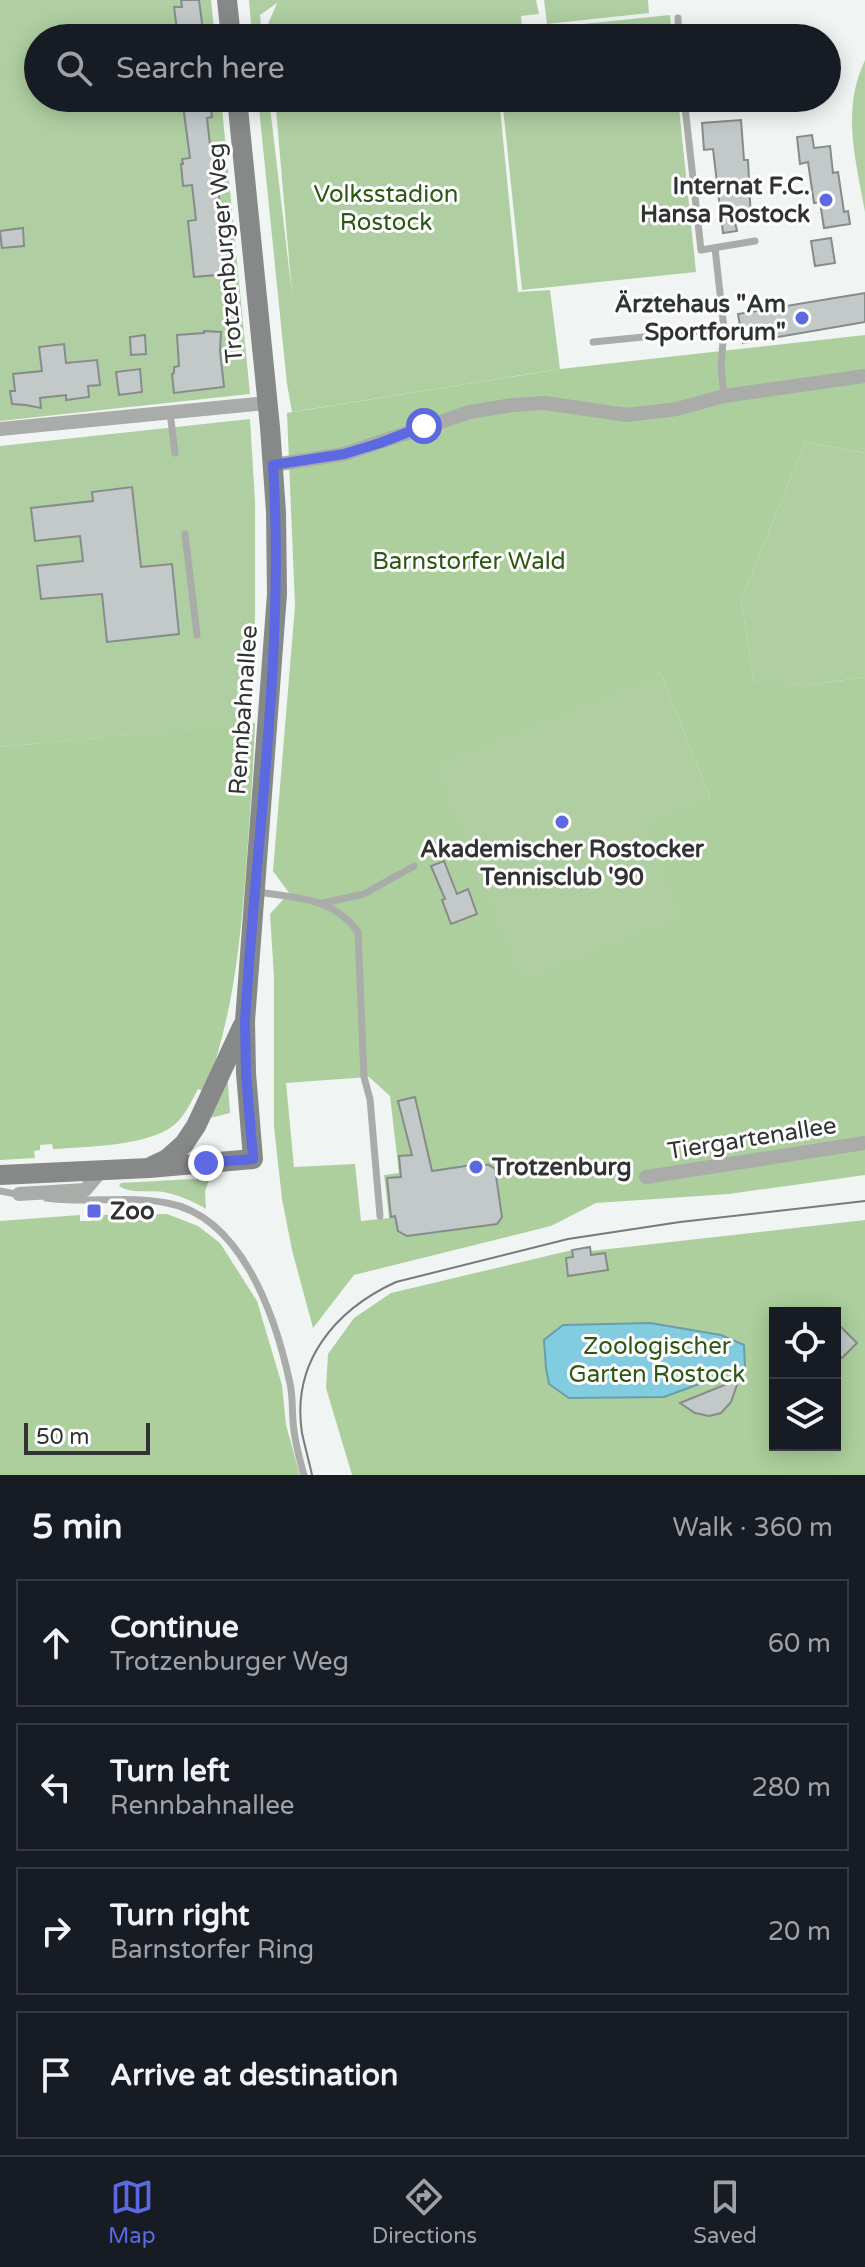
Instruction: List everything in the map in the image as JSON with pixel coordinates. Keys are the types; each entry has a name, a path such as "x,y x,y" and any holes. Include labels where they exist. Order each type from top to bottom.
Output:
{"street":[{"path":"227,0 230,24"},
{"name":"Trotzenburger Weg","path":"238,112 261,403"},
{"path":"273,465 344,454 470,412 512,405 545,403 627,415 677,409 724,396 865,376"},
{"path":"0,429 261,403"},
{"name":"Rennbahnallee","path":"149,1168 253,1159 245,1021 277,594 273,465 261,403"},
{"name":"Rennbahnallee","path":"149,1168 167,1159 184,1144 196,1126 245,1021"},
{"name":"Tiergartenallee","path":"646,1177 865,1143"},
{"path":"0,1175 149,1168"},
{"path":"19,1194 85,1190 102,1170"}],"lane":[{"path":"678,18 678,24"},
{"path":"686,112 701,250 755,241"},
{"path":"715,248 724,329 721,366 724,396"},
{"path":"593,342 724,329"},
{"path":"170,412 175,453"},
{"path":"185,534 197,635"},
{"path":"255,891 323,903 364,894 414,866"},
{"path":"323,903 349,920 358,932 364,1077 370,1099 380,1216"},
{"path":"0,1191 59,1200 117,1198 169,1203 194,1212 214,1225 246,1264 260,1287 290,1379 295,1441 304,1475"}],"green space":[{"path":"0,0 211,0 214,24 24,24 24,112 222,112 250,394 0,421"},
{"path":"249,0 536,0 539,14 521,16 522,24 268,24 277,3 260,15 261,24 251,24"},
{"path":"544,0 648,0 649,13 547,24"},
{"path":"670,15 671,24 583,24"},
{"path":"865,60 865,212 852,116 858,79"},
{"name":"Volksstadion Rostock","path":"259,112 271,112 292,294 276,112 500,112 518,292 550,290 560,369 292,412"},
{"path":"503,112 679,112 696,272 522,290"},
{"name":"Barnstorfer Wald","path":"865,335 865,453 805,442 741,600 754,683 810,685 865,677 865,1175 729,1194 596,1203 551,1226 354,1275 313,1328 282,1199 274,1127 274,977 270,914 289,893 273,871 295,606 287,413 560,369","holes":["661,673 711,800 646,826 683,918 520,983 432,764","369,1077 390,1096 399,1173 384,1175 389,1218 361,1221 355,1164 294,1167 286,1083"]},
{"path":"250,419 255,502 255,619 249,724 0,747 0,446"},
{"path":"805,442 865,453 865,677 810,685 754,684 741,600"},
{"name":"Akademischer Rostocker Tennisclub '90","path":"661,673 711,800 694,927 481,1009 383,773"},
{"path":"255,723 237,962 228,1014 205,1092 198,1089 174,1125 149,1137 82,1147 53,1149 52,1144 40,1145 40,1150 34,1151 35,1158 0,1160 0,747"},
{"path":"227,1069 230,1113 206,1119"},
{"path":"210,1178 205,1191 206,1209 169,1193 134,1191 119,1186 121,1183"},
{"path":"167,1214 198,1226 220,1243 257,1301 282,1385 286,1425 300,1475 0,1475 0,1221 80,1215 80,1221 91,1221 92,1215"},
{"name":"Zoologischer Garten Rostock","path":"865,1220 865,1475 352,1475 326,1388 328,1354 354,1318 391,1293 589,1247 591,1251"}],"water":[{"path":"650,1323 721,1335 744,1345 745,1367 664,1397 569,1398 549,1384 544,1340 563,1325"}],"building":[{"path":"181,0 199,0 202,24 176,24 174,7 182,7"},
{"path":"184,112 211,112 212,117 207,118 210,145 214,145 228,274 194,277 188,221 196,220 192,185 183,186 181,164 182,159 190,158"},
{"path":"741,120 744,160 748,160 751,220 735,222 737,231 723,233 713,149 704,150 702,123"},
{"path":"812,135 814,148 830,146 833,173 838,172 844,212 848,211 850,224 824,228 820,202 814,203 808,162 800,164 797,137"},
{"path":"23,228 24,246 2,248 0,231"},
{"path":"831,238 835,263 815,266 811,241"},
{"name":"Ärztehaus \"Am Sportforum\"","path":"865,293 865,322 743,343 738,314"},
{"path":"221,332 224,387 174,393 172,374 174,367 179,366 177,335"},
{"path":"145,335 146,354 131,355 130,337"},
{"path":"64,344 66,363 97,360 100,385 88,386 89,397 66,400 66,395 40,398 41,408 12,404 10,391 15,391 13,374 42,371 39,347"},
{"path":"140,369 142,392 119,395 116,372"},
{"path":"132,487 141,567 172,564 179,634 107,642 102,594 41,599 37,566 83,561 80,536 35,541 31,508 93,501 92,492"},
{"path":"444,861 457,894 468,889 477,914 451,924 442,900 445,899 431,866"},
{"name":"Trotzenburg","path":"415,1097 432,1171 479,1164 495,1169 502,1217 497,1224 407,1236 398,1231 395,1216 391,1217 387,1178 401,1177 399,1156 412,1155 398,1101"},
{"path":"590,1247 591,1255 605,1253 608,1270 568,1276 566,1258 573,1257 572,1250"},
{"path":"841,1327 857,1343 841,1357"},
{"path":"739,1379 731,1402 721,1413 709,1416 695,1413 680,1403"}],"tram line":[{"path":"312,1475 302,1433 300,1407 303,1383 311,1361 322,1341 354,1307 396,1282 568,1239 680,1222 865,1201"}],"place":[{"name":"Internat F.C. Hansa Rostock","path":"826,200"},
{"name":"Ärztehaus \"Am Sportforum\"","path":"802,318"},
{"name":"Akademischer Rostocker Tennisclub '90","path":"562,822"},
{"name":"Trotzenburg","path":"476,1167"},
{"name":"Zoo","path":"94,1211"}],"route":[{"path":"206,1163 253,1159 245,1021 277,594 273,465 344,454 424,426"}]}
